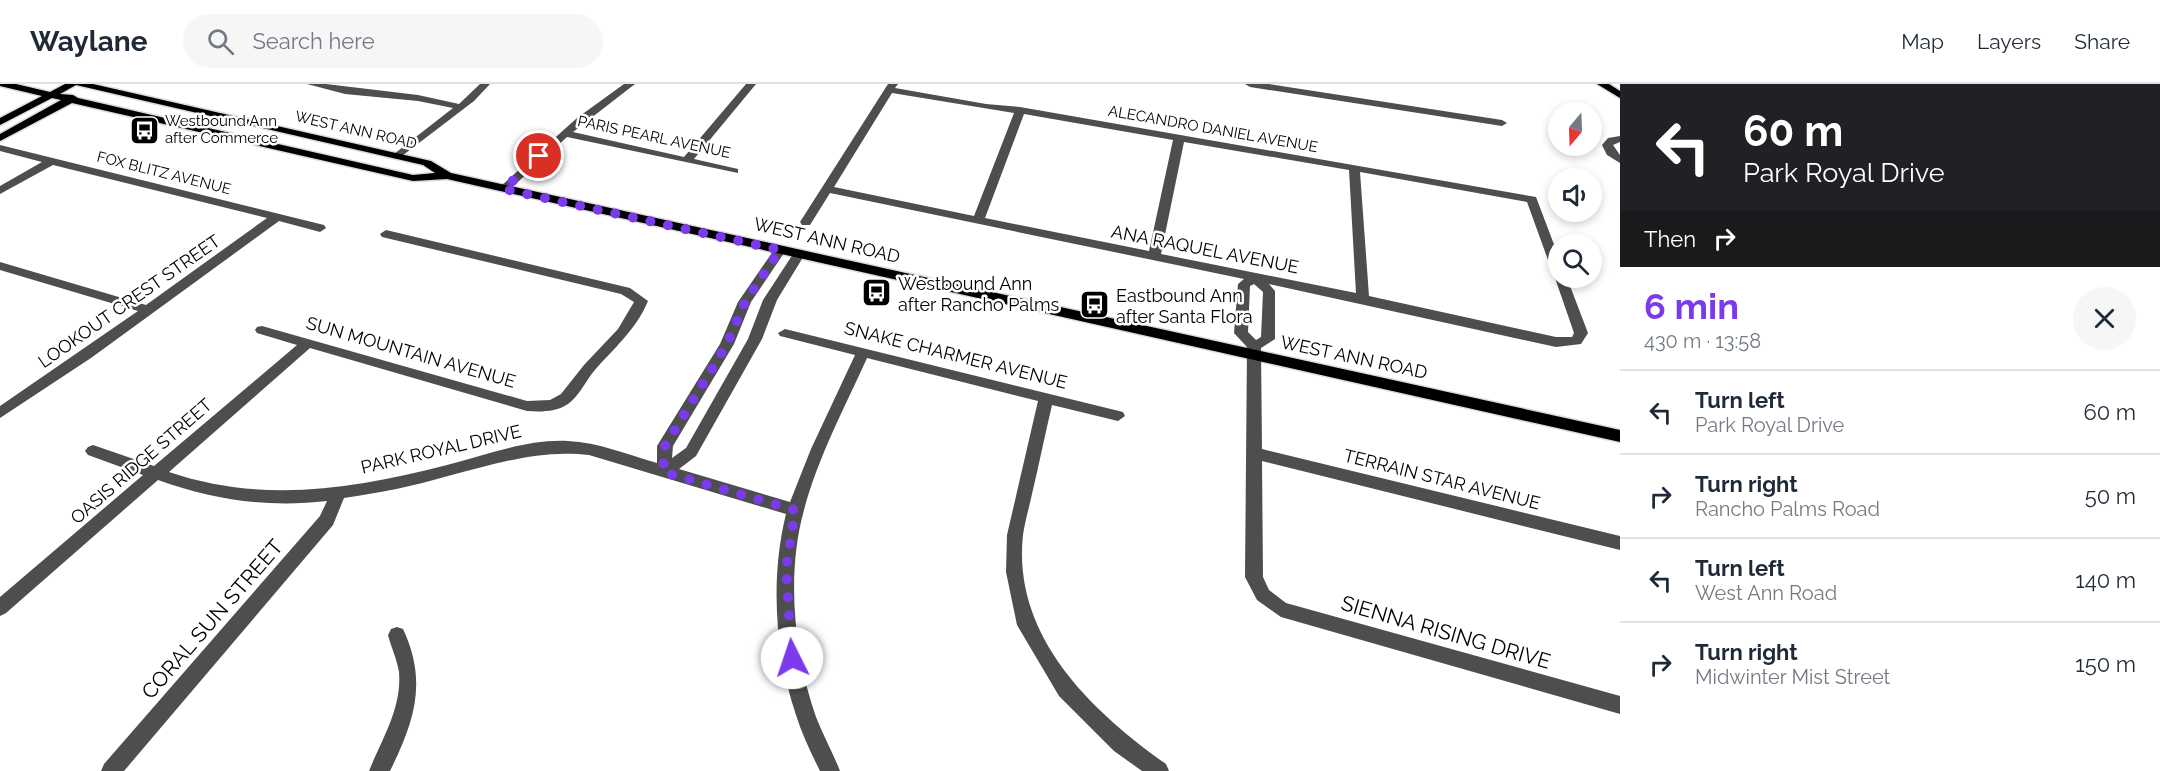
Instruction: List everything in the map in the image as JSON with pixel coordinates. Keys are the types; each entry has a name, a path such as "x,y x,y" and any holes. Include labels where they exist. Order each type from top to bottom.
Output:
{"main road":[{"name":"WEST ANN ROAD","path":"3,84 413,178 447,176 1254,351 1620,436"},
{"path":"0,122 72,84"},
{"name":"WEST ANN ROAD","path":"80,84 427,163 447,176"},
{"path":"1602,84 1620,95"},
{"path":"0,138 96,86"}],"street":[{"path":"312,84 345,91 418,98 461,107"},
{"path":"398,156 461,107 485,84"},
{"path":"504,189 598,106 630,84"},
{"path":"687,160 751,84"},
{"path":"1250,84 1315,89 1502,123"},
{"path":"806,222 891,87"},
{"name":"ALECANDRO DANIEL AVENUE","path":"891,87 986,107 1020,110 1532,199 1548,243"},
{"path":"978,221 1020,110"},
{"name":"PARIS PEARL AVENUE","path":"566,134 734,171"},
{"path":"1154,257 1179,138"},
{"path":"1620,138 1612,140 1608,146 1611,153 1620,160"},
{"name":"FOX BLITZ AVENUE","path":"0,148 320,228"},
{"path":"0,191 53,160"},
{"path":"1354,168 1363,298"},
{"name":"ANA RAQUEL AVENUE","path":"827,189 1255,278 1363,298 1556,342 1576,341 1581,333 1565,288"},
{"name":"LOOKOUT CREST STREET","path":"0,413 277,217"},
{"name":"SUN MOUNTAIN AVENUE","path":"262,330 527,406 551,405 562,401 572,392 580,378 630,324 637,314 641,301 625,291 386,234"},
{"path":"663,472 665,446 727,344 745,302 780,250"},
{"path":"663,472 691,452 755,339 770,300 799,254"},
{"path":"0,266 148,310"},
{"path":"1254,351 1268,339 1269,291 1255,278 1244,284 1240,333 1254,351 1254,453"},
{"name":"SNAKE CHARMER AVENUE","path":"784,333 1118,416"},
{"name":"OASIS RIDGE STREET","path":"0,608 307,343"},
{"path":"830,771 806,715 792,658 786,569 795,510 830,424 863,352"},
{"path":"1046,398 1015,535 1015,572 1026,625 1066,690 1121,744 1159,771"},
{"name":"PARK ROYAL DRIVE","path":"93,451 196,486 246,496 289,497 381,486 536,447 566,445 589,449 795,510"},
{"name":"TERRAIN STAR AVENUE","path":"1254,453 1620,543"},
{"name":"SIENNA RISING DRIVE","path":"1254,453 1254,577 1263,595 1281,609 1620,705"},
{"name":"CORAL SUN STREET","path":"111,771 327,520 339,492"},
{"path":"379,771 390,751 405,706 408,672 397,635"}],"place":[{"name":"Westbound Ann after Commerce","path":"144,130"},
{"name":"Westbound Ann after Rancho Palms","path":"877,293"},
{"name":"Eastbound Ann after Santa Flora","path":"1095,305"}],"route":[{"path":"539,156 504,189 780,250 745,302 727,344 665,446 663,472 795,510 786,569 792,658"}]}
